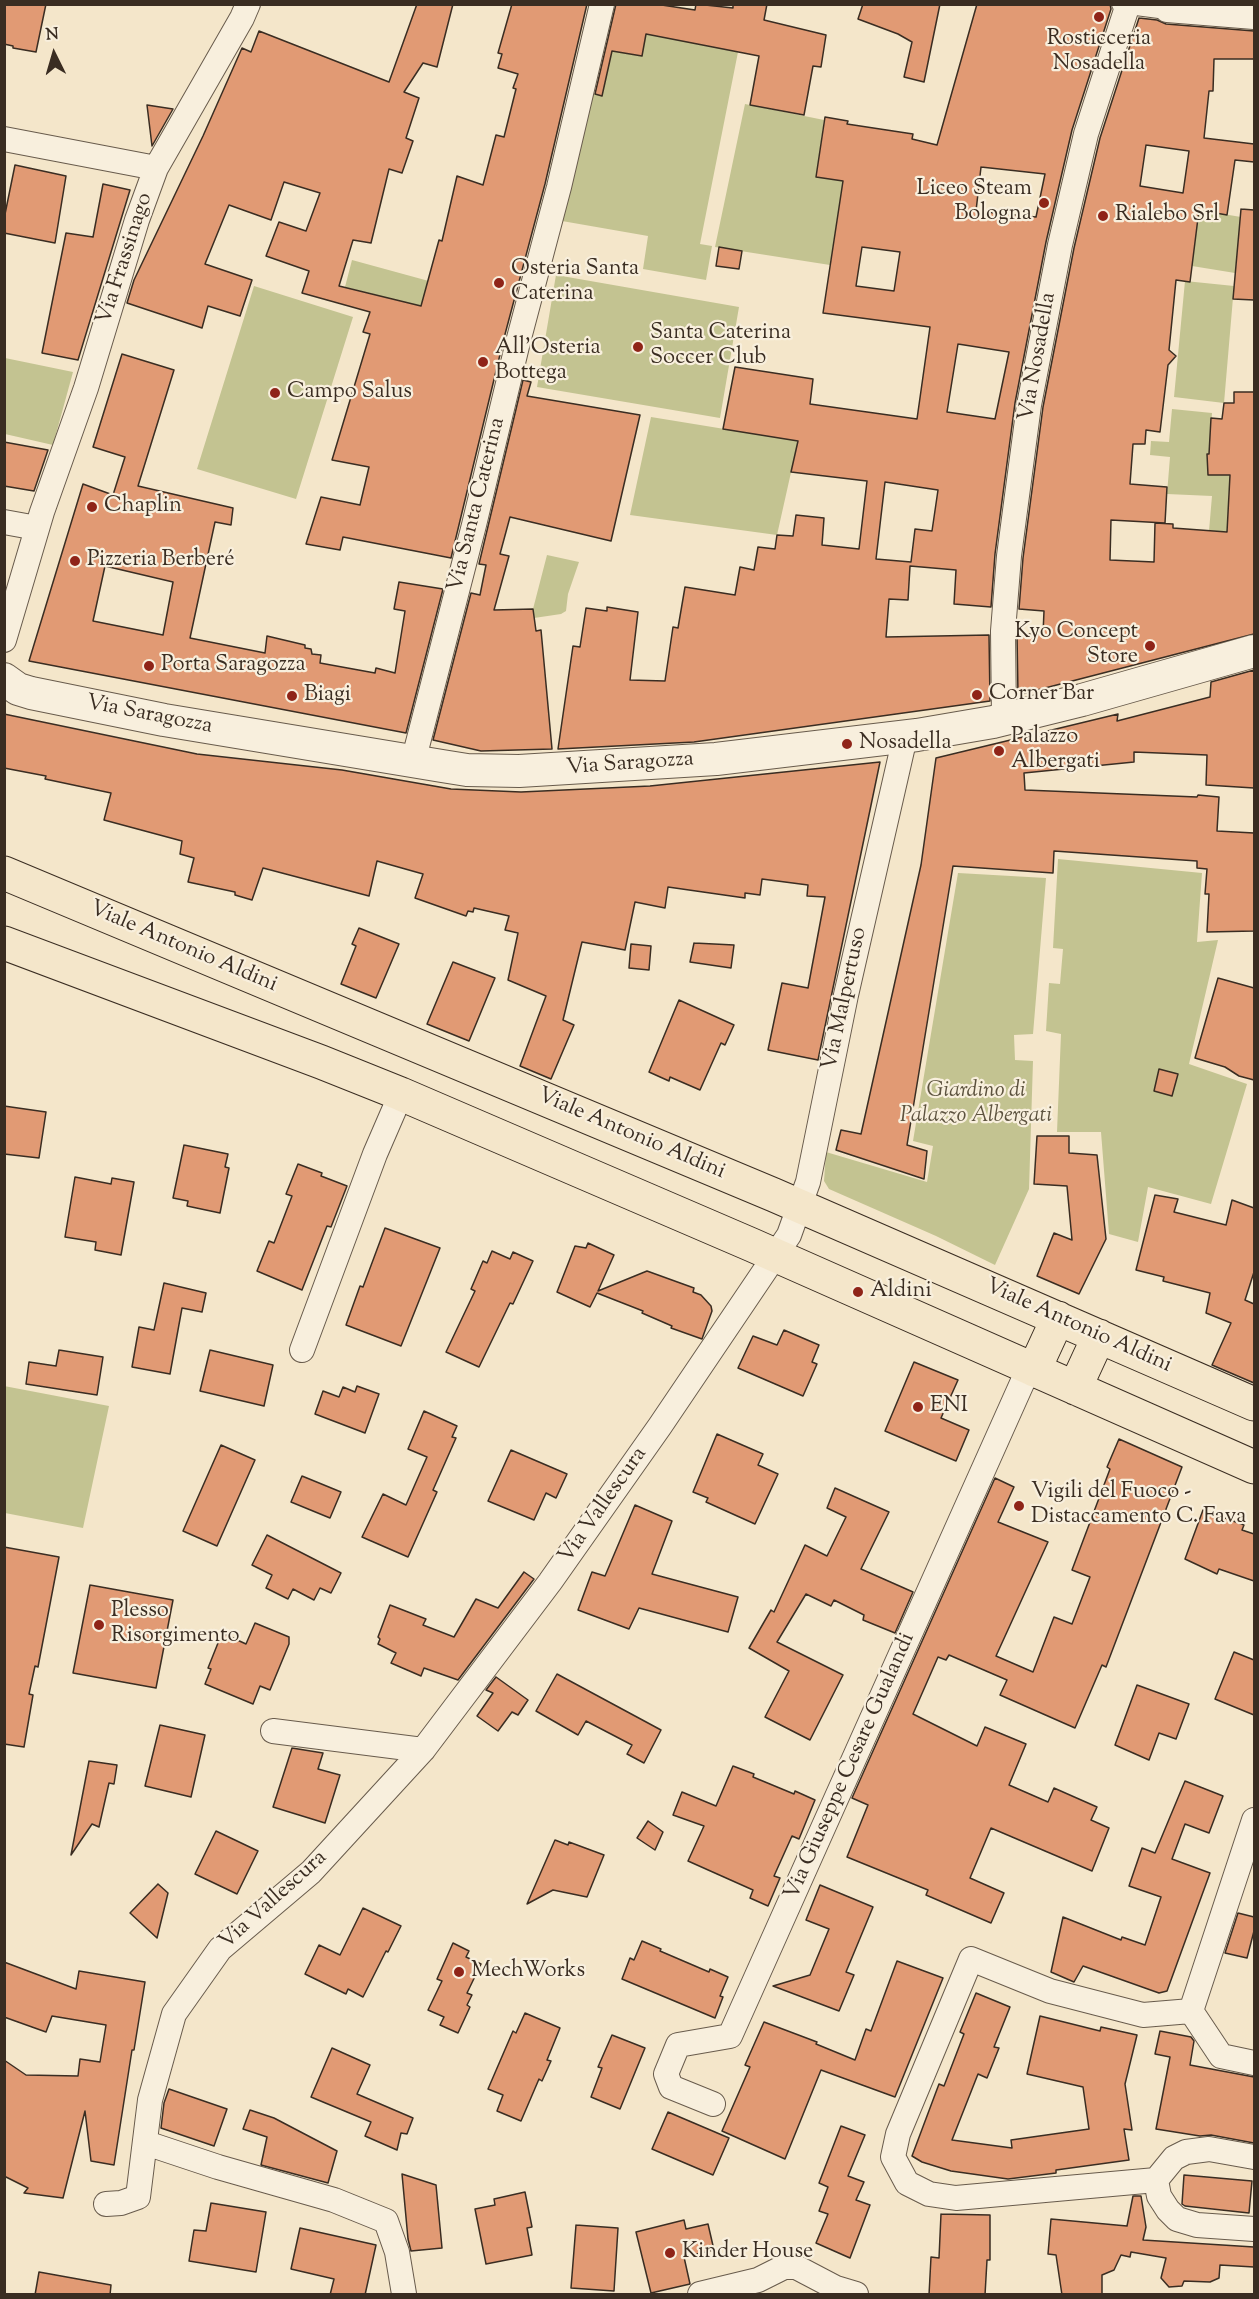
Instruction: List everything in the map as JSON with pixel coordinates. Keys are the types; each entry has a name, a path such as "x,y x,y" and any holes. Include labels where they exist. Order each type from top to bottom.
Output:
{"main road":[{"name":"Viale Antonio Aldini","path":"4,873 800,1206 1254,1404"},
{"path":"4,943 401,1094 776,1256 1254,1467"},
{"path":"1034,1370 1058,1318"},
{"path":"1075,1388 1099,1336"}],"street":[{"name":"Via Santa Caterina","path":"413,762 559,187 602,4"},
{"path":"1125,5 1254,17"},
{"name":"Via Nosadella","path":"1005,719 1003,631 1009,556 1029,405 1058,256 1086,134 1125,5"},
{"name":"Via Frassinago","path":"4,640 37,528 86,388 137,220 156,168 245,11"},
{"path":"4,140 156,168"},
{"path":"4,522 37,528"},
{"name":"Via Saragozza","path":"4,679 18,689 164,720 467,770 519,771 716,759 905,737 1005,719 1152,681 1254,651"},
{"name":"Via Malpertuso","path":"776,1256 789,1235 808,1182 846,995 905,737"},
{"path":"302,1350 375,1154 401,1094"},
{"name":"Via Vallescura","path":"106,2204 122,2203 138,2197 150,2100 174,2014 220,1949 311,1872 423,1750 550,1582 776,1256"},
{"name":"Via Giuseppe Cesare Gualandi","path":"713,2104 671,2087 666,2074 678,2045 730,2036 1023,1381 1034,1370"},
{"path":"273,1731 423,1750"},
{"path":"1191,2011 1254,1820"},
{"path":"1191,2011 1143,2015 1050,1990 971,1959 898,2134 893,2157 907,2183 929,2194 956,2198 1156,2180 1173,2158 1186,2152 1209,2150 1254,2157"},
{"path":"1191,2011 1221,2056 1254,2063"},
{"path":"146,2143 218,2167 334,2199 386,2221 397,2252 404,2295"},
{"path":"1156,2180 1159,2196 1177,2219 1197,2225 1254,2229"},
{"path":"700,2295 758,2280 784,2267 796,2267 836,2288 856,2295"}],"green space":[{"path":"646,34 738,52 700,244 712,246 706,280 643,269 648,236 562,221 591,93 602,95 612,51 642,56"},
{"path":"745,104 824,120 816,177 843,181 830,265 715,247"},
{"path":"1199,210 1241,217 1235,273 1192,266"},
{"path":"352,260 447,286 439,311 345,287"},
{"name":"Santa Caterina Soccer Club","path":"556,275 739,307 720,418 537,387"},
{"path":"1185,281 1234,286 1224,403 1174,397"},
{"name":"Campo Salus","path":"254,286 353,317 296,499 197,469"},
{"path":"5,358 73,372 53,445 5,434"},
{"path":"1172,409 1212,413 1211,428 1217,455 1207,454 1208,474 1230,467 1227,531 1209,531 1212,496 1167,494 1170,457 1150,455 1151,441 1169,442"},
{"path":"651,417 798,441 777,535 630,515"},
{"path":"547,555 579,562 568,594 566,611 561,614 534,618 533,609"},
{"path":"1058,859 1202,873 1197,942 1218,940 1189,1064 1247,1084 1211,1204 1148,1187 1138,1242 1109,1234 1101,1132 1057,1132 1061,1034 1046,1031 1049,983 1060,984 1063,949 1053,948"},
{"name":"Giardino di Palazzo Albergati","path":"958,873 1046,878 1033,1034 1014,1035 1015,1060 1033,1061 1029,1189 995,1265 936,1236 829,1189 824,1181 826,1152 927,1182 933,1146 913,1141"},
{"path":"4,1386 109,1406 83,1528 5,1513"}],"building":[{"path":"4,4 46,4 36,52 4,44"},
{"path":"417,4 453,4 437,67 423,63 404,92 419,98 406,138 413,141 402,173 389,169 371,243 353,240 339,286 421,306 439,240 442,241 457,176 483,185 496,135 504,137 516,89 513,88 518,74 498,68 502,54 498,53 512,4 587,4 545,184 504,338 451,558 343,537 340,550 306,544 321,497 360,505 369,467 332,460 370,334 363,332 370,312 302,293 309,271 266,256 279,222 306,231 320,193 284,182 271,220 229,205 205,264 252,280 240,316 208,306 202,328 127,303 134,280 242,48 251,52 259,31 389,82"},
{"path":"616,4 655,4 695,10 696,4 733,8 733,4 767,4 764,20 826,35 821,67 813,66 804,115 750,105 759,56 646,34 642,56 612,51 602,96 595,94"},
{"path":"863,4 940,4 924,82 904,77 912,42 898,34 858,19"},
{"path":"977,4 1110,4 1111,9 1072,130 1046,242 1015,403 995,554 991,607 954,604 956,570 910,566 908,600 889,599 886,637 989,635 990,701 694,742 558,749 573,646 580,647 586,608 607,611 607,607 638,612 630,680 665,681 673,627 678,628 685,587 735,595 740,567 754,570 758,547 775,549 777,535 793,536 796,515 824,518 822,545 859,549 867,481 791,472 798,441 723,429 735,367 813,379 810,404 917,419 930,327 823,313 843,181 816,177 825,117 848,121 847,124 913,134 912,139 937,145","holes":["981,167 1045,174 1036,217 976,211","862,247 900,252 894,291 856,286","958,344 1009,352 995,419 947,412","885,482 938,490 932,531 915,529 911,562 876,559"]},
{"path":"1139,18 1157,20 1166,24 1254,31 1254,59 1214,59 1213,91 1209,91 1204,138 1254,144 1254,162 1235,160 1227,215 1199,210 1190,282 1176,280 1169,350 1176,356 1168,365 1160,432 1146,430 1145,444 1133,444 1130,484 1167,487 1165,523 1111,520 1110,560 1154,562 1155,523 1173,524 1173,528 1227,532 1230,475 1208,475 1207,454 1209,454 1211,418 1222,419 1224,403 1234,403 1234,392 1254,392 1254,634 1018,695 1017,634 1043,634 1044,611 1019,609 1023,558 1043,407 1074,248 1100,138","holes":["1146,145 1189,151 1183,193 1140,186"]},
{"path":"147,105 173,109 152,146"},
{"path":"15,165 66,176 55,243 4,233 4,219"},
{"path":"103,184 130,190 78,360 42,353 66,233 93,237"},
{"path":"1241,209 1254,210 1254,300 1233,299"},
{"path":"719,247 742,251 739,269 716,266"},
{"path":"122,354 174,370 138,486 233,508 231,525 215,522 190,638 265,653 267,636 305,645 305,648 311,649 312,654 321,655 320,663 375,673 376,668 395,673 405,611 394,609 399,582 443,589 406,733 29,661 83,484 113,495 125,457 93,447","holes":["105,566 173,582 163,635 93,621"]},
{"path":"523,380 531,382 527,396 640,415 611,541 510,517 500,554 509,556 494,610 533,609 536,631 541,630 552,749 481,751 433,740 471,593 480,595 486,565 479,564"},
{"path":"4,442 48,450 34,491 4,486"},
{"path":"1254,670 1254,788 1206,785 1207,755 1134,752 1134,762 1024,773 1025,790 1219,797 1217,831 1254,833 1254,931 1207,932 1209,894 1205,894 1207,869 1197,868 1197,861 1054,851 1053,873 953,866 907,1145 927,1151 924,1179 836,1150 841,1130 861,1134 921,865 936,758 1118,714 1117,721 1210,697 1211,682"},
{"path":"4,714 197,754 342,770 451,789 521,792 650,786 880,762 818,1060 768,1050 782,983 808,988 825,897 807,896 808,885 762,879 760,895 745,893 745,898 668,887 665,908 635,902 625,950 582,942 563,1020 574,1025 551,1079 520,1066 546,996 508,980 518,933 505,930 509,916 474,908 473,912 468,911 466,916 415,898 423,874 377,861 369,896 263,868 252,900 235,895 235,892 188,882 194,858 180,854 182,841 104,820 111,793 4,768"},
{"path":"359,928 399,944 376,998 341,984 356,946 352,944"},
{"path":"694,943 734,945 731,968 690,962"},
{"path":"631,944 651,946 649,970 629,968"},
{"path":"453,962 495,978 469,1041 427,1024"},
{"path":"1218,978 1254,988 1254,1080 1239,1076 1225,1067 1195,1058"},
{"path":"679,1000 734,1025 725,1045 721,1043 700,1090 670,1077 669,1081 649,1072"},
{"path":"1159,1069 1178,1074 1172,1096 1154,1091"},
{"path":"4,1106 46,1112 39,1158 4,1154"},
{"path":"1037,1136 1069,1136 1069,1153 1097,1155 1106,1239 1079,1294 1037,1276 1054,1233 1072,1240 1067,1186 1034,1184"},
{"path":"184,1145 228,1154 225,1167 229,1168 220,1213 187,1206 188,1201 173,1198"},
{"path":"298,1164 347,1186 331,1227 327,1226 302,1290 257,1271 269,1241 274,1243 292,1196 286,1194"},
{"path":"75,1177 111,1184 112,1178 134,1182 121,1255 95,1250 96,1242 65,1237"},
{"path":"1155,1195 1178,1199 1174,1212 1226,1225 1232,1200 1254,1208 1254,1272 1245,1300 1254,1304 1254,1383 1212,1365 1231,1323 1206,1313 1210,1293 1163,1281 1164,1277 1136,1270"},
{"path":"385,1228 440,1248 401,1346 346,1325"},
{"path":"588,1243 614,1255 598,1291 647,1271 694,1288 693,1292 701,1295 711,1306 712,1311 702,1339 671,1328 672,1326 642,1313 643,1311 597,1293 590,1307 557,1292 575,1246 586,1248"},
{"path":"492,1251 510,1259 513,1252 533,1261 479,1367 446,1352 475,1291 471,1289 483,1261 487,1263"},
{"path":"164,1283 206,1293 202,1312 182,1308 170,1374 132,1367 139,1327 154,1330"},
{"path":"784,1330 819,1345 812,1362 817,1364 803,1396 738,1368 753,1336 777,1345"},
{"path":"59,1350 103,1357 97,1395 26,1384 29,1362 56,1366"},
{"path":"210,1350 273,1365 264,1406 200,1391"},
{"path":"914,1362 958,1380 941,1418 969,1430 956,1461 885,1431"},
{"path":"357,1386 379,1394 365,1433 315,1414 323,1391 339,1397 343,1387 355,1392"},
{"path":"424,1411 457,1426 452,1437 456,1438 433,1490 437,1492 408,1557 362,1537 383,1494 406,1505 427,1457 408,1449"},
{"path":"717,1434 763,1454 758,1465 778,1474 755,1524 706,1502 708,1498 693,1492"},
{"path":"1119,1439 1182,1467 1106,1667 1102,1665 1075,1728 1000,1695 1007,1680 949,1655 946,1660 938,1657 913,1714 977,1746 985,1727 1026,1744 1009,1785 1048,1802 1054,1788 1097,1807 1091,1820 1109,1828 1092,1871 991,1828 970,1878 1004,1893 991,1923 926,1895 928,1890 847,1857 868,1805 852,1798 995,1478 1014,1487 998,1522 1048,1542 996,1656 1033,1672 1054,1617 1072,1624 1090,1577 1072,1570 1110,1469 1107,1467"},
{"path":"221,1445 255,1460 217,1546 183,1531"},
{"path":"511,1450 567,1474 556,1498 546,1493 534,1520 488,1501"},
{"path":"302,1476 341,1492 330,1518 291,1502"},
{"path":"835,1488 889,1512 861,1569 913,1592 895,1633 863,1620 864,1615 834,1600 831,1606 806,1594 777,1642 843,1675 810,1740 765,1717 789,1671 749,1648 771,1610 774,1612 805,1545 827,1556 846,1517 827,1508"},
{"path":"635,1505 672,1521 652,1574 738,1597 728,1632 639,1608 629,1629 578,1610 592,1572 605,1576"},
{"path":"1203,1510 1244,1525 1242,1530 1254,1534 1254,1581 1219,1569 1217,1574 1185,1559"},
{"path":"267,1535 341,1573 331,1593 320,1588 314,1600 293,1589 288,1599 266,1588 272,1575 252,1565"},
{"path":"4,1547 59,1557 38,1667 35,1666 29,1694 33,1695 24,1747 4,1744"},
{"path":"524,1572 534,1579 458,1680 424,1668 421,1676 391,1663 396,1653 378,1644 380,1639 378,1637 390,1605 426,1619 423,1625 454,1637 476,1599 498,1608"},
{"path":"90,1585 173,1600 156,1688 73,1673"},
{"path":"255,1623 289,1637 289,1644 270,1690 260,1686 253,1704 205,1684 211,1669 208,1668 222,1633 246,1644"},
{"path":"1234,1652 1254,1660 1254,1715 1215,1699"},
{"path":"557,1674 661,1730 644,1763 627,1754 632,1745 586,1721 578,1735 536,1711"},
{"path":"496,1677 528,1700 518,1715 512,1712 498,1731 477,1716 493,1693 486,1690"},
{"path":"1137,1685 1189,1704 1176,1739 1159,1733 1149,1760 1115,1745"},
{"path":"160,1725 205,1735 191,1797 145,1786"},
{"path":"292,1748 323,1753 318,1769 340,1775 325,1823 273,1807"},
{"path":"89,1761 117,1765 114,1784 109,1783 99,1827 92,1824 71,1855"},
{"path":"733,1766 794,1794 795,1791 815,1800 799,1839 792,1836 774,1876 780,1878 768,1906 750,1898 753,1890 688,1861 704,1826 673,1815 682,1792 716,1806"},
{"path":"1185,1781 1223,1796 1209,1833 1185,1824 1172,1859 1210,1873 1167,1991 1159,1993 1083,1966 1074,1982 1051,1972 1063,1917 1121,1940 1122,1937 1145,1945 1161,1897 1129,1886 1142,1848 1155,1853"},
{"path":"648,1821 663,1832 655,1850 637,1838"},
{"path":"216,1831 258,1851 237,1894 195,1874"},
{"path":"555,1840 568,1845 569,1842 604,1855 587,1897 553,1890 527,1904"},
{"path":"158,1884 168,1893 157,1938 130,1913"},
{"path":"820,1885 873,1907 846,1972 854,1975 839,2011 773,1986 810,1975 829,1929 806,1920"},
{"path":"363,1908 401,1926 363,1997 348,1989 346,1994 305,1974 319,1945 340,1955"},
{"path":"1238,1913 1254,1917 1254,1931 1247,1958 1225,1953"},
{"path":"642,1941 709,1972 710,1969 728,1977 720,1996 723,1997 715,2018 622,1979 630,1958 634,1960"},
{"path":"453,1943 469,1951 466,1957 481,1964 467,1993 472,1995 467,2005 470,2007 458,2033 440,2025 444,2017 428,2010 442,1981 437,1979"},
{"path":"897,1961 943,1978 895,2097 821,2070 785,2159 722,2131 750,2067 745,2065 764,2022 817,2042 816,2044 855,2060 866,2029 871,2031"},
{"path":"4,1962 76,1989 79,1971 145,1982 114,2165 91,2161 85,2111 63,2198 24,2193 28,2188 4,2176 4,2060 26,2075 78,2076 80,2059 100,2062 106,2025 52,2016 46,2032 4,2017"},
{"path":"976,1993 1010,2007 994,2047 999,2048 987,2078 978,2074 952,2140 1012,2148 1011,2140 1089,2129 1083,2087 1027,2074 1040,2016 1100,2031 1101,2027 1137,2035 1125,2084 1132,2130 1124,2129 1129,2160 1008,2179 951,2171 922,2162 912,2156 939,2084 944,2086 964,2034 960,2032"},
{"path":"525,2013 560,2028 547,2060 551,2061 542,2081 539,2079 521,2121 497,2111 503,2095 488,2089 513,2031 516,2033"},
{"path":"1160,2031 1191,2037 1194,2041 1190,2065 1254,2077 1254,2143 1211,2135 1200,2136 1156,2129 1170,2057 1155,2054"},
{"path":"612,2035 645,2048 620,2109 591,2097 602,2068 598,2067"},
{"path":"332,2048 370,2065 357,2094 413,2118 407,2134 401,2133 397,2150 365,2136 371,2122 311,2097"},
{"path":"169,2089 227,2109 214,2146 161,2128 164,2103"},
{"path":"250,2110 274,2118 337,2151 328,2183 261,2165 267,2137 243,2129"},
{"path":"668,2112 729,2138 713,2175 652,2149"},
{"path":"841,2126 865,2135 848,2176 864,2182 856,2200 870,2205 850,2258 816,2243 828,2214 819,2211 828,2187 819,2183"},
{"path":"402,2174 436,2185 442,2248 411,2251"},
{"path":"1184,2175 1252,2181 1249,2213 1185,2206 1182,2204"},
{"path":"525,2192 532,2227 527,2228 532,2255 486,2264 475,2209 495,2205 494,2199"},
{"path":"1133,2196 1141,2196 1146,2227 1143,2240 1254,2247 1254,2267 1220,2265 1219,2278 1210,2282 1184,2281 1182,2286 1169,2287 1161,2278 1166,2258 1131,2252 1130,2257 1121,2255 1114,2270 1102,2275 1102,2295 1062,2295 1056,2255 1048,2254 1051,2219 1127,2226"},
{"path":"211,2203 266,2212 256,2272 189,2261 194,2230 206,2231"},
{"path":"941,2214 990,2215 990,2260 987,2260 985,2295 929,2295 931,2257 939,2258"},
{"name":"Kinder House","path":"684,2220 686,2229 708,2224 714,2250 684,2257 690,2284 651,2293 636,2232"},
{"path":"576,2225 618,2228 614,2291 571,2288"},
{"path":"300,2228 376,2245 365,2295 330,2295 334,2279 291,2269"},
{"path":"39,2272 111,2285 110,2295 35,2295"}],"place":[{"name":"Rosticceria Nosadella","path":"1099,17"},
{"name":"Liceo Steam Bologna","path":"1044,203"},
{"name":"Rialebo Srl","path":"1103,216"},
{"name":"Osteria Santa Caterina","path":"499,283"},
{"name":"Santa Caterina Soccer Club","path":"638,347"},
{"name":"All'Osteria Bottega","path":"483,362"},
{"name":"Campo Salus","path":"275,393"},
{"name":"Chaplin","path":"92,507"},
{"name":"Pizzeria Berberé","path":"75,561"},
{"name":"Kyo Concept Store","path":"1150,646"},
{"name":"Porta Saragozza","path":"149,666"},
{"name":"Corner Bar","path":"977,695"},
{"name":"Biagi","path":"292,696"},
{"name":"Nosadella","path":"847,744"},
{"name":"Palazzo Albergati","path":"999,751"},
{"name":"Aldini","path":"858,1292"},
{"name":"ENI","path":"918,1407"},
{"name":"Vigili del Fuoco - Distaccamento C. Fava","path":"1019,1506"},
{"name":"Plesso Risorgimento","path":"99,1625"},
{"name":"MechWorks","path":"459,1972"},
{"name":"Kinder House","path":"670,2253"}]}
